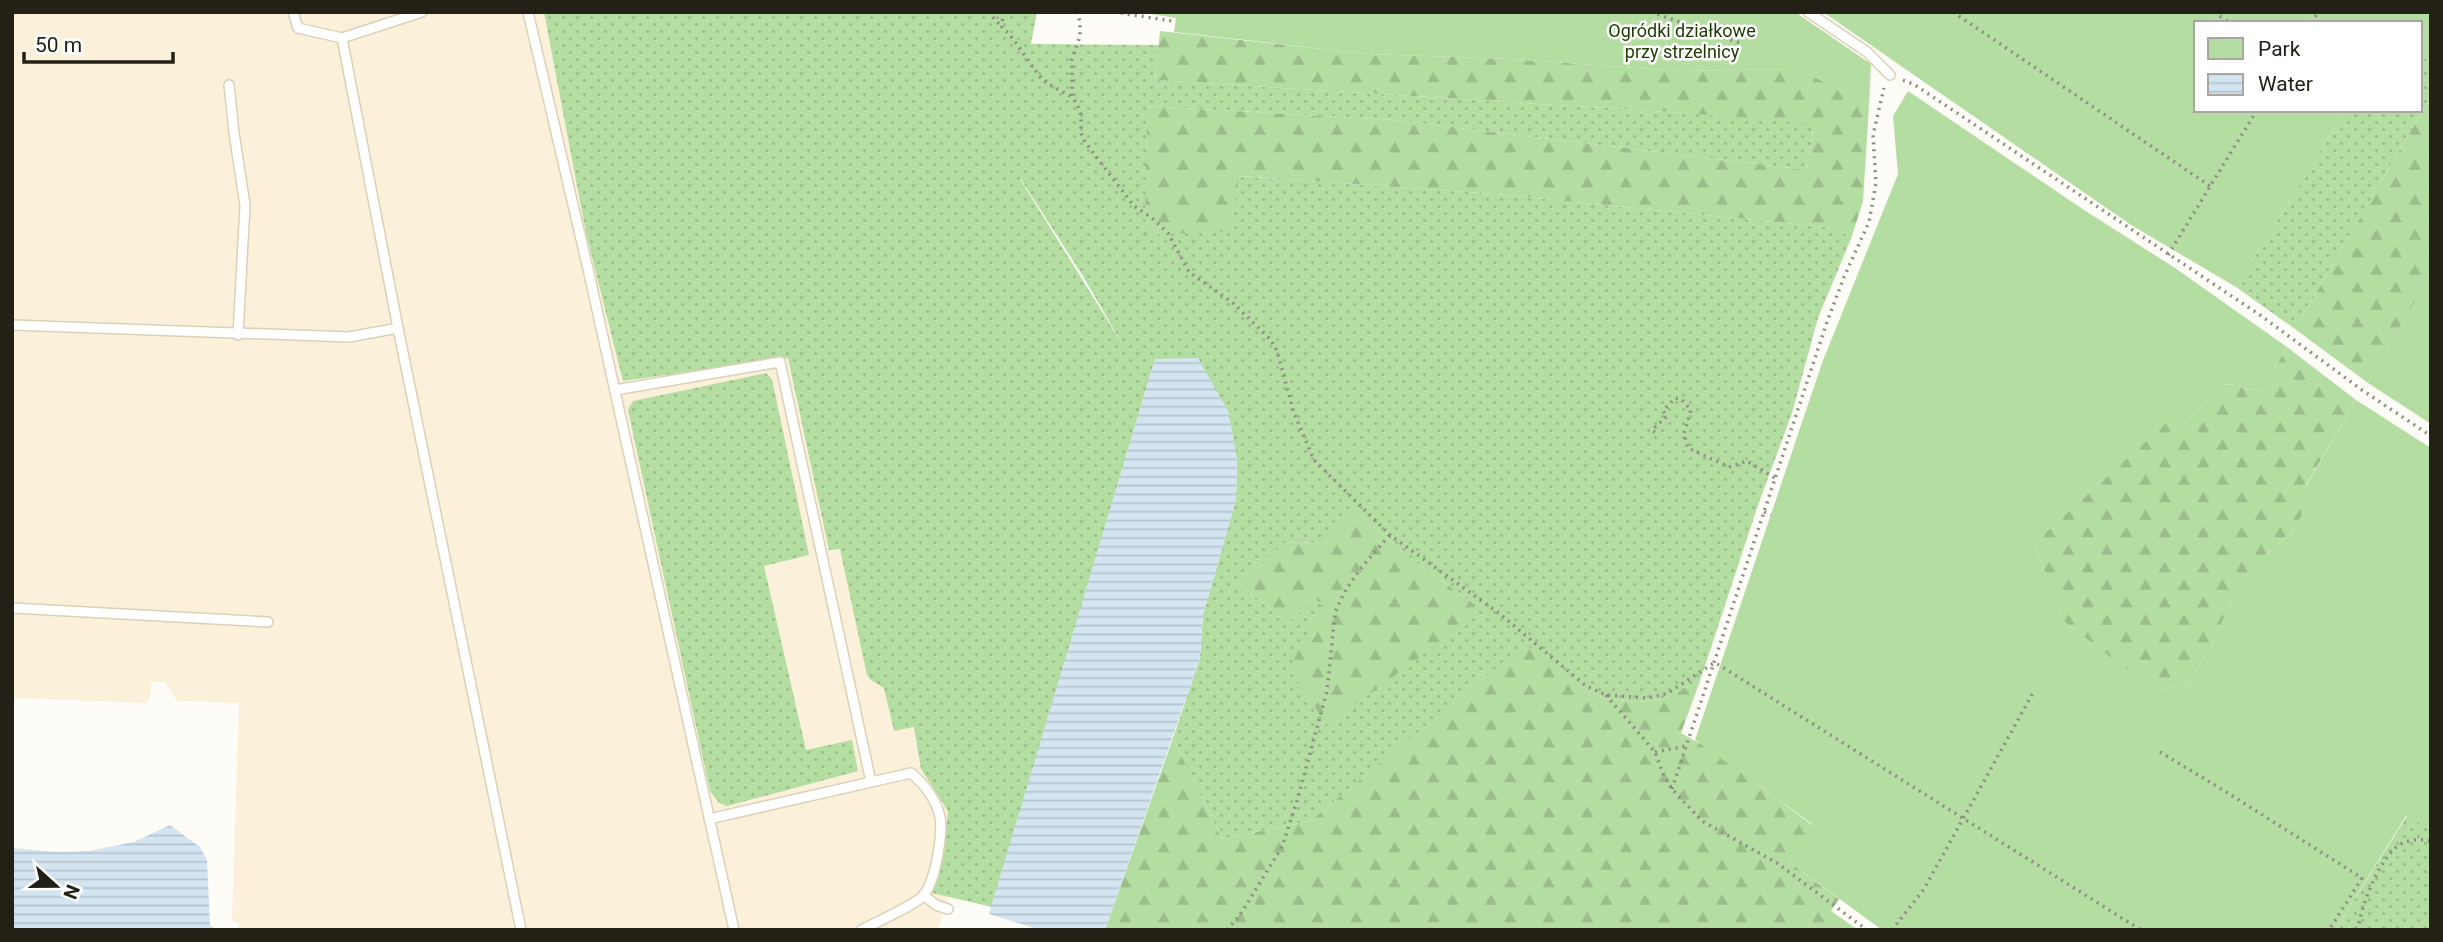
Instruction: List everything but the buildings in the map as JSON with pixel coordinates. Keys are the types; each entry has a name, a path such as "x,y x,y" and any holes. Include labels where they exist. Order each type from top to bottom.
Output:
{"lane":[{"path":"293,12 298,28 342,38 422,12"},
{"path":"528,12 615,390 734,930"},
{"path":"1808,12 1867,52 1890,75"},
{"path":"342,38 398,328 521,930"},
{"path":"229,85 245,205 238,335"},
{"path":"12,325 349,337 398,328"},
{"path":"615,390 780,362 872,782"},
{"path":"12,608 268,622"},
{"path":"709,819 911,773 926,785 940,817 937,864 923,895 885,919 861,930"},
{"path":"923,895 936,905 948,909"}],"path":[{"path":"988,12 1012,37 1044,80 1072,97 1081,115 1081,133 1085,142 1128,200 1168,233 1189,272 1233,303 1270,340 1277,351 1294,413 1314,460 1390,534 1500,614 1586,686 1606,695 1648,698 1668,693 1714,663"},
{"path":"1002,27 1003,12"},
{"path":"1072,97 1072,59 1080,36 1080,21 1076,12"},
{"path":"1114,12 1172,20"},
{"path":"1651,12 1743,44"},
{"path":"1953,12 2210,186"},
{"path":"1672,789 1827,322 1869,222 1876,183 1873,135 1882,92 1890,75 1915,85 2260,315 2362,390 2431,436"},
{"path":"2168,255 2256,112"},
{"path":"1655,432 1653,430 1668,417 1663,411 1666,406 1675,398 1681,399 1692,410 1684,433 1688,448 1729,467 1747,461 1775,478"},
{"path":"1764,512 1771,514"},
{"path":"1227,930 1240,915 1282,847 1327,691 1335,613 1339,601 1364,564 1390,534"},
{"path":"1714,663 2141,930"},
{"path":"1892,930 1924,888 2034,691"},
{"path":"1606,695 1655,752 1672,789 1702,821 1777,863 1867,930"},
{"path":"1655,752 1686,746"},
{"path":"2160,752 2362,878 2329,930"},
{"path":"2358,930 2360,911 2370,885 2402,843 2421,839 2431,841"}],"shaded area":[{"path":"12,12 723,12 976,819 938,930 237,930 239,925 232,920 239,703 177,701 165,682 151,682 150,697 146,703 12,698"}],"green space":[{"path":"544,12 1037,12 1031,44 1159,45 1155,80 1814,123 1807,170 1394,120 1147,106 1146,235 1238,176 1495,194 1826,227 1852,236 1818,318 1792,413 1758,505 1700,681 1662,699 1638,702 1601,698 1525,645 1310,821 1222,839 1173,738 1200,658 1203,615 1236,500 1237,460 1228,411 1155,359 992,907 932,893 944,853 948,811 921,769 914,727 894,731 884,688 867,675 840,549 829,550 788,358 623,381 586,233","holes":["1020,179 1083,276 1124,347","1356,512 1414,561 1474,604 1323,604 1313,599 1288,623 1240,585 1286,542 1324,543"]},
{"name":"Ogródki działkowe przy strzelnicy","path":"1139,12 1795,12 1871,64 1869,105 1799,69 1680,71 1511,59 1368,54 1174,32 1176,18"},
{"path":"1823,12 2431,12 2431,62 2422,57 2422,21 2194,21 2194,112 2345,112 2236,287 2131,225"},
{"path":"1160,31 1368,54 1511,59 1680,71 1799,69 1869,105 1863,201 1852,236 1826,227 1495,194 1239,176 1231,232 1145,235 1147,106 1394,120 1807,170 1814,124 1671,112 1155,80"},
{"path":"2422,57 2431,62 2431,96 2422,111"},
{"path":"1908,91 2175,268 2287,347 2261,391 2226,384 2184,423 2173,417 2034,543 2062,620 2134,675 2159,691 2189,682 2211,646 2235,594 2256,563 2293,531 2314,494 2305,488 2356,400 2431,448 2431,829 2406,816 2335,930 1882,930 1788,861 1812,824 1695,740 1822,363 1898,174 1893,116"},
{"path":"2431,96 2431,274 2368,383 2295,329"},
{"path":"2345,112 2422,112 2295,329 2236,287"},
{"path":"2431,274 2431,424 2368,383"},
{"path":"2287,347 2356,400 2305,487 2314,494 2293,531 2256,563 2235,594 2211,646 2189,682 2159,691 2134,676 2062,620 2034,543 2173,416 2184,423 2226,384 2261,391"},
{"path":"766,373 772,379 809,555 764,566 806,750 852,740 858,771 727,806 719,803 710,791 628,410 633,401"},
{"path":"1356,512 1414,561 1474,604 1475,617 1327,725 1289,669 1323,604 1313,599 1288,623 1240,585 1286,542 1324,543"},
{"path":"1525,644 1601,698 1638,702 1662,699 1700,681 1681,733 1711,750 1812,825 1788,861 1839,899 1831,911 1858,930 1105,930 1173,738 1222,839 1310,821"},
{"path":"2407,816 2431,829 2431,930 2335,930"}],"water":[{"path":"1198,358 1228,411 1237,460 1236,500 1203,615 1200,658 1105,930 984,930 1155,359"},
{"path":"170,825 200,847 207,860 210,924 215,930 12,930 12,848 58,852 89,851 134,842"}],"pier":[{"path":"986,913 1040,930 981,928"}]}
